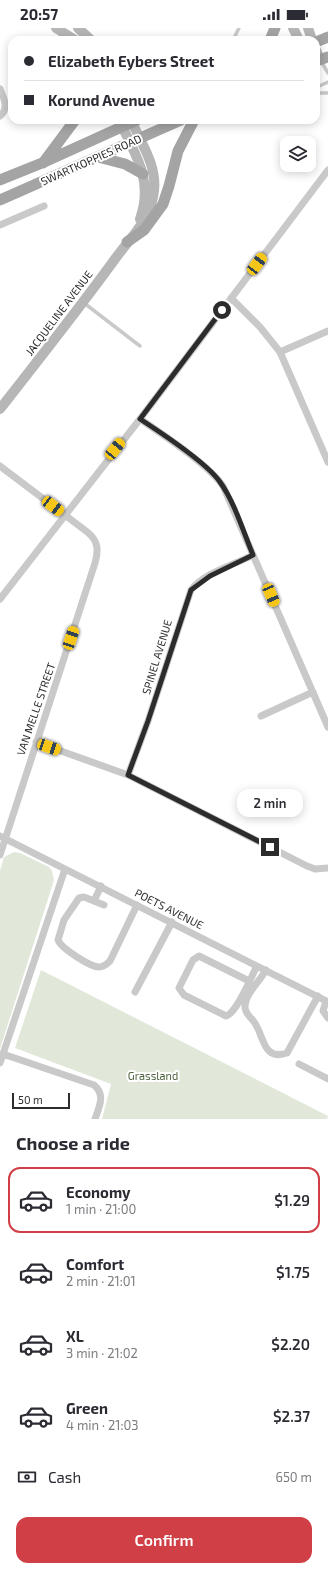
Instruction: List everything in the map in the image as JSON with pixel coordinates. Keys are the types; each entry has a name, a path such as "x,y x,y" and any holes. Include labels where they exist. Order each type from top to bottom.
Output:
{"main road":[{"path":"42,163 72,124"},
{"name":"SWARTKOPPIES ROAD","path":"0,180 42,163 124,124"},
{"name":"SWARTKOPPIES ROAD","path":"0,200 172,124"},
{"path":"127,242 144,230 163,204 178,151 192,124"},
{"path":"98,157 125,164 143,174"}],"street":[{"path":"56,28 69,36"},
{"path":"78,28 87,36"},
{"path":"0,89 6,106 5,110 0,116"},
{"name":"JACQUELINE AVENUE","path":"128,124 130,143 143,174 146,192 135,232"},
{"name":"JACQUELINE AVENUE","path":"0,408 83,303 148,215 154,190 152,166 140,139 129,124"},
{"path":"0,599 140,419 328,170"},
{"path":"0,225 44,206"},
{"path":"231,298 260,327 280,352 328,462"},
{"path":"280,352 328,331"},
{"path":"140,419 216,477 227,495 328,727"},
{"path":"321,445 328,442"},
{"name":"VAN MELLE STREET","path":"0,466 90,534 97,542 98,550 62,666 3,838 0,855"},
{"name":"SPINEL AVENUE","path":"128,775 148,721 191,590 210,576 253,555"},
{"path":"261,716 313,692"},
{"path":"36,742 128,775 307,866 315,869 328,868"},
{"name":"POETS AVENUE","path":"3,838 327,1001"},
{"path":"0,1063 65,869"},
{"path":"94,901 101,886"},
{"path":"104,905 84,897 74,902 64,920 58,940 64,949 94,966 100,967 106,965 110,961 137,905"},
{"path":"135,992 172,922"},
{"path":"249,981 200,956 193,960 179,988 184,995 226,1016 233,1012 257,966"},
{"path":"266,970 260,981 250,992 245,1006 247,1014 256,1025 264,1045 274,1054 280,1056 287,1053 318,996"},
{"path":"327,1001 323,1011 328,1018"},
{"path":"3,1054 94,1085 99,1089 101,1098 95,1119"},
{"path":"299,1064 328,1079"}],"lane":[{"path":"320,57 328,73"},
{"path":"83,303 140,346"}],"green space":[{"path":"14,852 20,853 49,867 52,871 54,880 0,1049 0,871 4,857"},
{"name":"Grassland","path":"41,970 328,1116 327,1119 102,1119 111,1084 15,1048"}],"route":[{"path":"222,310 140,419 202,465 220,481 253,555 199,582 191,590 148,721 128,775 270,847"}]}
